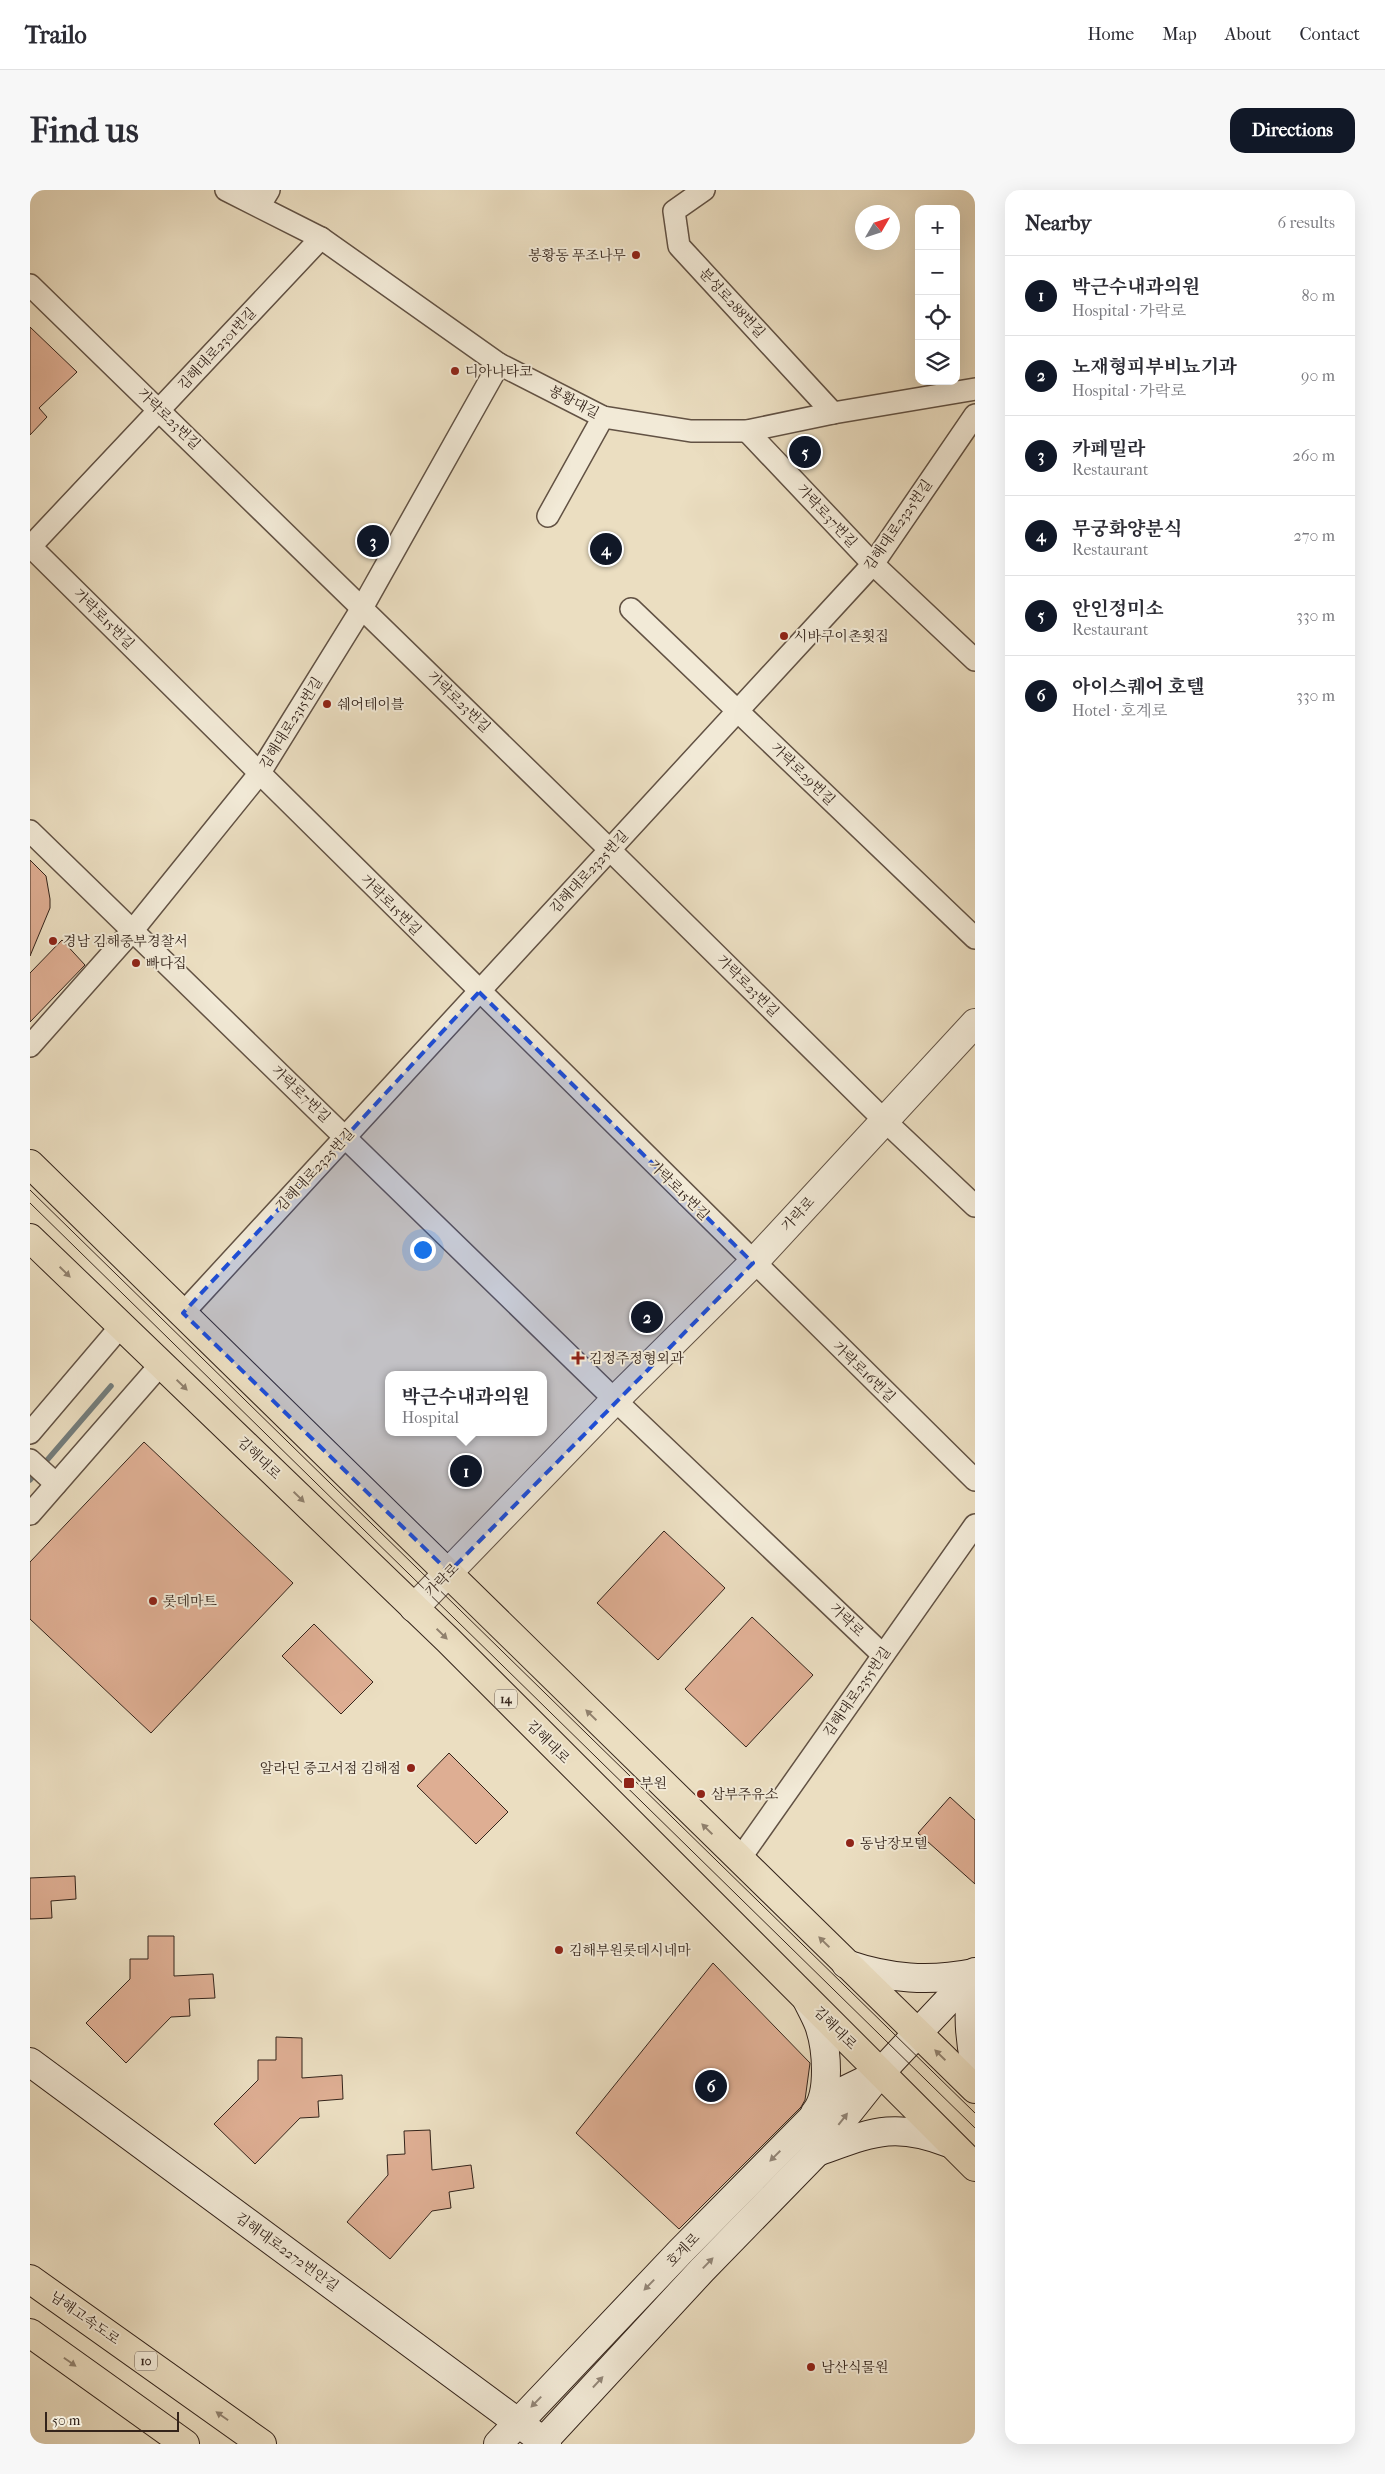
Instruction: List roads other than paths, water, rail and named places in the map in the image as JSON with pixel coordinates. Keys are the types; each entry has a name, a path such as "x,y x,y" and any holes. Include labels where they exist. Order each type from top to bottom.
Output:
{"main road":[{"name":"가락로","path":"414,1608 615,1400 753,1263 885,1122 975,1022"},
{"path":"30,1164 450,1572 481,1607 975,2089"},
{"name":"김해대로","path":"30,1238 414,1608 975,2167"},
{"path":"846,1964 871,1972 923,1979 949,1978 975,1972 969,2010 969,2033 975,2064"},
{"name":"호계로","path":"544,2443 702,2270 817,2152 880,2073 975,1972"},
{"path":"804,2126 820,2107 826,2080 825,2052 819,2025 808,2000"},
{"name":"김해대로2272번안길","path":"30,2062 544,2443"},
{"name":"호계로","path":"498,2444 517,2422 835,2094 880,2073"},
{"path":"817,2152 870,2133 897,2129 924,2133 949,2143"},
{"name":"남해고속도로","path":"30,2279 262,2444"},
{"path":"30,2333 185,2444"}],"street":[{"name":"봉황대길","path":"226,190 259,195 499,364 603,417 691,431 747,431 833,413 975,389"},
{"name":"분성로288번길","path":"704,190 674,211 679,246 833,413"},
{"name":"김해대로2301번길","path":"30,547 321,238"},
{"name":"가락로23번길","path":"30,285 610,850 885,1122 975,1206"},
{"name":"김해대로2315번길","path":"30,1046 133,930 259,774 362,608 499,364"},
{"name":"김해대로2325번길","path":"183,1313 873,564 975,415"},
{"path":"548,516 603,417"},
{"name":"가락로37번길","path":"747,431 873,564 975,660"},
{"name":"가락로15번길","path":"30,547 753,1263"},
{"name":"가락로29번길","path":"631,609 975,938"},
{"name":"가락로7번길","path":"30,831 615,1400"},
{"name":"가락로16번길","path":"753,1263 975,1480"},
{"path":"30,1433 121,1326"},
{"path":"30,1514 41,1471 161,1364"},
{"name":"가락로","path":"615,1400 883,1655"},
{"name":"김해대로2355번길","path":"739,1860 975,1525"}],"waterway":[{"path":"30,1480 111,1386"}],"tram line":[{"path":"30,1190 975,2113"},
{"path":"30,1203 975,2128"}],"place":[{"name":"봉황동 푸조나무","path":"636,255"},
{"name":"디아나타코","path":"455,371"},
{"name":"안인정미소","path":"805,452"},
{"name":"카페밀라","path":"373,541"},
{"name":"무궁화양분식","path":"606,549"},
{"name":"시바구이촌횟집","path":"784,636"},
{"name":"쉐어테이블","path":"327,704"},
{"name":"경남 김해중부경찰서","path":"53,941"},
{"name":"빠다집","path":"136,963"},
{"name":"노재형피부비뇨기과","path":"647,1317"},
{"name":"김정주정형외과","path":"578,1358"},
{"name":"박근수내과의원","path":"466,1471"},
{"name":"롯데마트","path":"153,1601"},
{"name":"알라딘 중고서점 김해점","path":"411,1768"},
{"name":"부원","path":"629,1783"},
{"name":"삼부주유소","path":"701,1794"},
{"name":"동남장모텔","path":"850,1843"},
{"name":"김해부원롯데시네마","path":"559,1950"},
{"name":"아이스퀘어 호텔","path":"711,2086"},
{"name":"남산식물원","path":"811,2367"}]}
